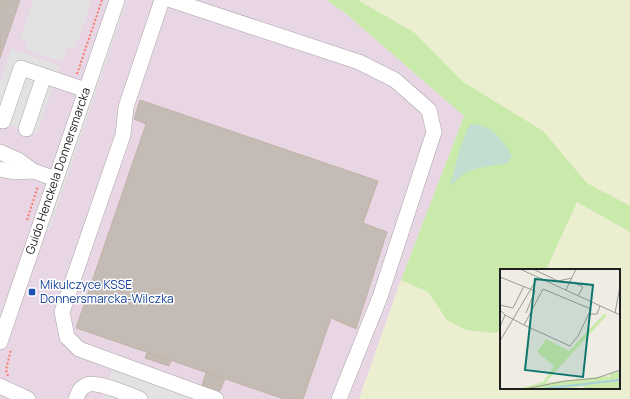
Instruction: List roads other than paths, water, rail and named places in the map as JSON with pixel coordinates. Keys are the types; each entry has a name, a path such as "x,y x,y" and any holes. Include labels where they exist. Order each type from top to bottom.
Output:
{"street":[{"name":"Guido Henckela Donnersmarcka","path":"0,342 44,175 117,0"},
{"path":"162,0 126,107 123,135 62,312 67,337 79,349 216,399"},
{"path":"171,0 202,5 359,62 395,80 429,110 434,132 380,297 339,399"},
{"path":"3,121 20,68 80,88"},
{"path":"26,129 44,76"},
{"path":"0,152 18,160 44,175"},
{"path":"0,169 44,175"},
{"path":"76,399 78,393 84,386 91,383 140,399"},
{"path":"0,386 28,399"}],"place":[{"name":"Mikulczyce KSSE Donnersmarcka-Wilczka","path":"32,292"}]}
